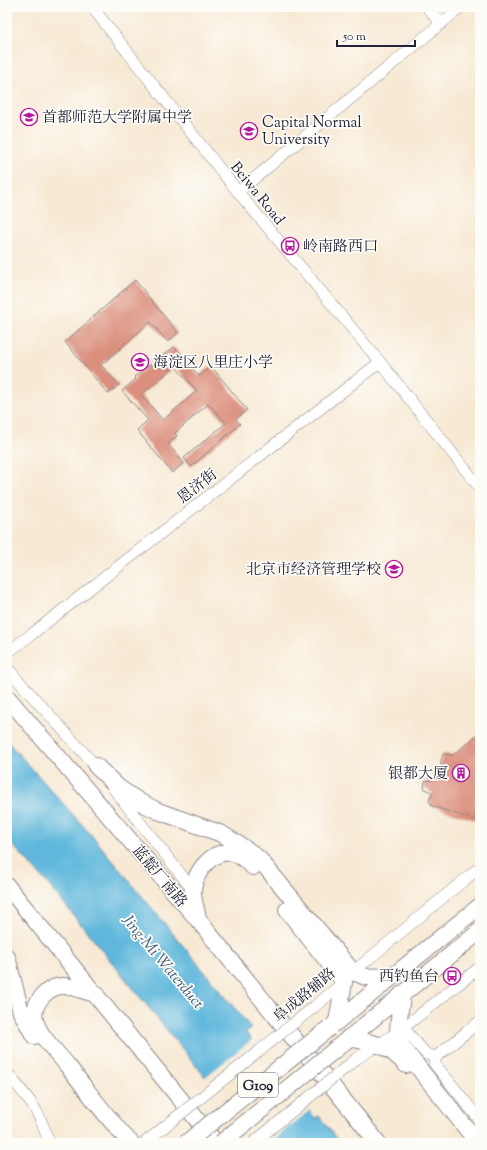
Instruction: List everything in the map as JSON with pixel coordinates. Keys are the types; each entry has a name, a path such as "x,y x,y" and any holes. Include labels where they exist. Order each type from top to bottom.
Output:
{"highway":[{"name":"蓝靛厂南路","path":"7,696 199,921 378,1143"},
{"path":"96,766 119,788 140,802 158,811 222,834 249,851 260,860 349,977"},
{"path":"199,921 193,890 197,876 204,865 212,858 223,853 232,853 240,856 253,867 349,977 393,976"},
{"path":"7,886 216,1140"},
{"name":"G109","path":"186,1143 480,906"},
{"name":"G109","path":"216,1140 346,1040 480,931"},
{"path":"7,957 21,1012 33,1036 119,1143"},
{"path":"333,1025 349,977"},
{"path":"96,994 63,986 54,988 45,994 37,1003 34,1012 35,1020 47,1039 131,1143"},
{"path":"402,994 398,1040 478,1143"},
{"path":"346,1040 378,1044 398,1055 471,1143"}],"street":[{"name":"Beiwa Road","path":"92,7 238,192 380,362 480,488"},
{"path":"427,7 441,24"},
{"path":"238,192 461,7"},
{"name":"恩济街","path":"7,653 380,362"},
{"path":"7,668 96,766 193,890"},
{"name":"阜成路辅路","path":"144,1143 314,1007 480,867"},
{"path":"253,1143 356,1059 399,1032 480,968"},
{"path":"480,1021 436,1056 434,1063 480,1120"},
{"path":"399,1032 407,1032 426,1054 436,1056"},
{"path":"7,1072 34,1104 43,1122 49,1143"}],"water":[{"name":"Jing-Mi Waterduct","path":"7,741 94,838 251,1028 246,1033 315,1118 319,1116 340,1143 259,1143 48,884 7,839"}],"pier":[{"path":"253,1039 310,1110 269,1143 256,1143 204,1078"}],"building":[{"path":"135,280 178,333 168,342 150,322 101,365 119,385 108,394 65,342"},
{"path":"174,347 199,376 211,366 247,410 236,419 240,424 191,467 184,458 226,423 208,404 175,433 177,436 168,444 184,463 172,473 137,430 148,420 122,391 136,379 134,377","holes":["175,366 197,391 163,420 141,395"]},
{"name":"银都大厦","path":"480,733 480,798 476,802 478,821 432,806 429,800 433,793 424,788 425,781 434,780 449,767 440,764 443,754 453,755"}],"place":[{"name":"首都师范大学附属中学","path":"29,117"},
{"name":"Capital Normal University","path":"249,131"},
{"name":"岭南路西口","path":"290,246"},
{"name":"海淀区八里庄小学","path":"140,362"},
{"name":"北京市经济管理学校","path":"394,569"},
{"name":"银都大厦","path":"461,773"},
{"name":"西钓鱼台","path":"452,976"}]}
